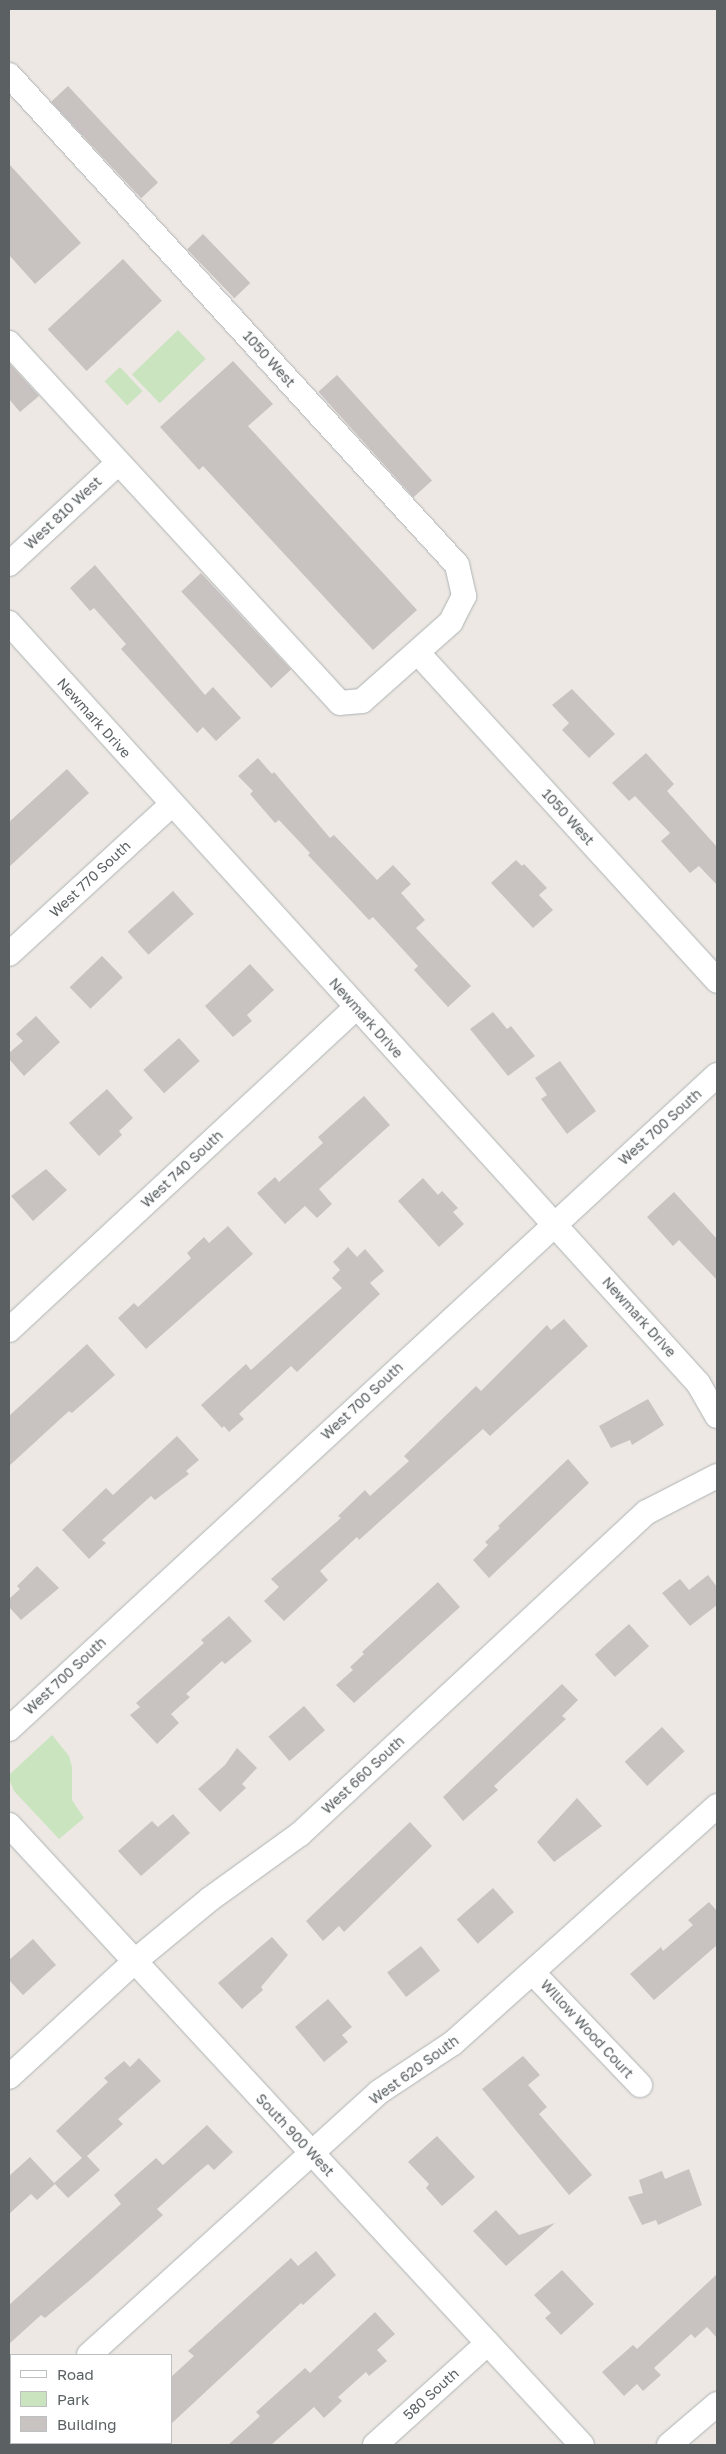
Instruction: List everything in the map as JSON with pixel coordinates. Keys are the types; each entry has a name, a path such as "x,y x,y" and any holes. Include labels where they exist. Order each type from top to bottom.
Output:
{"street":[{"name":"1050 West","path":"9,75 457,565 464,596 451,622 362,701 340,703 116,464 9,343"},
{"name":"West 810 West","path":"9,564 116,464"},
{"name":"Newmark Drive","path":"9,624 698,1383 717,1416"},
{"name":"1050 West","path":"418,653 717,981"},
{"name":"West 770 South","path":"9,954 172,804"},
{"name":"West 740 South","path":"9,1330 356,1008"},
{"name":"West 700 South","path":"9,1729 717,1074"},
{"name":"West 660 South","path":"9,2077 135,1962 210,1899 300,1834 647,1512 717,1476"},
{"name":"West 620 South","path":"90,2354 379,2092 453,2044 534,1973 717,1806"},
{"name":"South 900 West","path":"9,1825 582,2445"},
{"name":"Willow Wood Court","path":"534,1973 640,2085"},
{"name":"580 South","path":"375,2445 488,2343"},
{"path":"670,2445 717,2404"}],"green space":[{"path":"178,330 206,359 160,403 132,374"},
{"path":"120,367 143,391 127,405 105,381"},
{"path":"52,1735 69,1756 72,1767 72,1800 84,1818 59,1839 14,1791 9,1779 10,1774"}],"building":[{"path":"68,86 158,183 141,198 51,102"},
{"path":"9,164 81,243 35,284 9,255"},
{"path":"203,234 250,283 234,298 187,249"},
{"path":"123,259 162,301 87,371 48,329"},
{"path":"233,361 273,404 248,426 417,610 373,650 203,466 199,470 160,427"},
{"path":"9,363 39,396 20,412 9,399"},
{"path":"337,375 432,481 413,497 318,392"},
{"path":"95,565 205,695 213,687 241,718 216,741 203,727 197,733 121,649 126,644 94,608 90,611 70,588"},
{"path":"201,573 291,670 271,688 181,591"},
{"path":"572,689 615,734 589,758 562,730 569,723 552,705"},
{"path":"646,753 674,784 667,791 717,847 717,885 699,866 690,873 661,841 670,833 635,796 629,801 612,783"},
{"path":"258,758 272,774 274,772 330,838 334,835 377,880 393,865 411,884 401,893 425,920 416,928 471,986 448,1007 414,970 418,966 373,917 369,920 308,855 310,853 279,820 275,823 250,794 253,791 238,776"},
{"path":"67,769 89,793 9,867 9,822"},
{"path":"516,860 522,866 524,864 547,888 539,895 553,910 533,928 491,883"},
{"path":"173,891 194,914 148,955 128,932"},
{"path":"102,956 123,978 90,1009 70,987"},
{"path":"250,964 274,990 247,1015 252,1021 233,1037 205,1006"},
{"path":"493,1012 507,1029 511,1026 535,1056 508,1076 470,1029"},
{"path":"36,1016 60,1042 24,1076 9,1059 9,1053 23,1041 16,1034"},
{"path":"179,1038 200,1061 164,1093 143,1070"},
{"path":"560,1061 596,1111 567,1134 541,1099 547,1095 535,1078"},
{"path":"107,1089 133,1118 119,1131 122,1135 99,1156 69,1123"},
{"path":"364,1096 390,1125 319,1189 332,1204 317,1218 305,1206 285,1224 257,1193 275,1177 279,1182 323,1143 318,1137"},
{"path":"46,1169 67,1190 33,1221 11,1196"},
{"path":"423,1178 438,1195 442,1191 458,1208 453,1212 464,1224 439,1247 398,1201"},
{"path":"674,1192 717,1239 717,1280 679,1240 673,1246 647,1217"},
{"path":"228,1226 253,1254 146,1349 118,1318 134,1303 138,1307 191,1258 187,1253 204,1237 209,1243"},
{"path":"348,1247 357,1257 365,1249 384,1271 370,1283 380,1294 297,1372 291,1366 239,1414 244,1419 229,1432 224,1426 222,1428 201,1405 246,1364 251,1370 342,1288 332,1278 340,1270 333,1262"},
{"path":"564,1319 588,1346 490,1436 483,1429 359,1540 357,1537 320,1571 328,1580 284,1621 264,1601 279,1587 271,1579 341,1518 338,1516 365,1490 370,1496 409,1461 404,1456 476,1386 481,1391 547,1325 551,1330"},
{"path":"87,1344 115,1375 72,1413 69,1411 9,1466 9,1416"},
{"path":"648,1399 664,1425 632,1445 630,1440 611,1448 599,1426"},
{"path":"177,1436 199,1460 186,1471 189,1474 155,1500 151,1496 102,1540 106,1543 89,1559 62,1530 106,1488 113,1495"},
{"path":"568,1459 589,1483 489,1578 473,1560 488,1545 485,1542 500,1528 498,1526"},
{"path":"37,1566 59,1588 21,1620 9,1607 9,1599 20,1589 17,1586"},
{"path":"708,1575 717,1587 717,1605 690,1626 662,1593 680,1579 689,1590"},
{"path":"438,1582 460,1607 354,1703 336,1685 353,1670 350,1667 364,1654 362,1652"},
{"path":"229,1616 252,1641 225,1664 222,1661 186,1694 190,1697 171,1714 179,1723 157,1744 130,1715 140,1707 136,1703 204,1643 201,1640"},
{"path":"629,1624 649,1646 615,1677 595,1655"},
{"path":"562,1684 578,1700 562,1716 566,1719 494,1786 498,1790 463,1821 443,1797"},
{"path":"304,1706 325,1730 290,1761 269,1737"},
{"path":"662,1727 685,1751 647,1786 625,1762"},
{"path":"237,1748 257,1768 242,1784 246,1788 220,1812 198,1789 225,1765"},
{"path":"577,1798 602,1826 554,1862 537,1842"},
{"path":"173,1814 190,1833 141,1876 118,1851 152,1821 158,1827"},
{"path":"410,1822 432,1846 344,1932 339,1926 323,1941 306,1921"},
{"path":"493,1888 514,1912 478,1944 457,1919"},
{"path":"709,1902 717,1911 717,1945 654,2000 630,1974 661,1947 663,1951 693,1925 688,1920"},
{"path":"272,1937 288,1955 261,1987 263,1990 242,2009 218,1983"},
{"path":"33,1939 56,1965 23,1995 9,1980 9,1960"},
{"path":"421,1946 440,1970 406,1997 387,1972"},
{"path":"328,1999 352,2027 342,2035 348,2042 324,2062 295,2027"},
{"path":"523,2056 540,2075 528,2085 547,2107 539,2114 592,2175 569,2195 482,2089"},
{"path":"139,2058 161,2081 118,2119 123,2124 87,2156 100,2170 68,2198 54,2183 82,2158 56,2131 108,2082 104,2078 124,2061 130,2067"},
{"path":"207,2125 233,2152 214,2170 208,2164 196,2174 157,2209 163,2215 45,2318 41,2315 9,2344 9,2305 121,2204 114,2195 156,2158 163,2165"},
{"path":"437,2136 475,2177 442,2206 426,2188 429,2184 408,2162"},
{"path":"30,2157 55,2184 37,2200 31,2194 9,2214 9,2176"},
{"path":"689,2169 702,2205 658,2225 656,2220 642,2225 628,2197 643,2193 639,2180 662,2171 665,2179"},
{"path":"496,2210 519,2235 555,2223 506,2266 473,2231"},
{"path":"316,2251 336,2275 303,2305 301,2303 172,2423 172,2376 194,2356 188,2351 291,2258 298,2266"},
{"path":"562,2270 594,2304 561,2335 545,2318 551,2313 534,2295"},
{"path":"717,2274 717,2338 707,2327 695,2338 691,2334 654,2368 661,2375 643,2391 637,2384 624,2396 602,2372 633,2345 637,2349"},
{"path":"375,2312 395,2334 377,2350 387,2361 369,2376 366,2372 338,2397 342,2401 324,2418 314,2407 271,2445 228,2445 260,2416 256,2412 305,2368 310,2373"}]}
